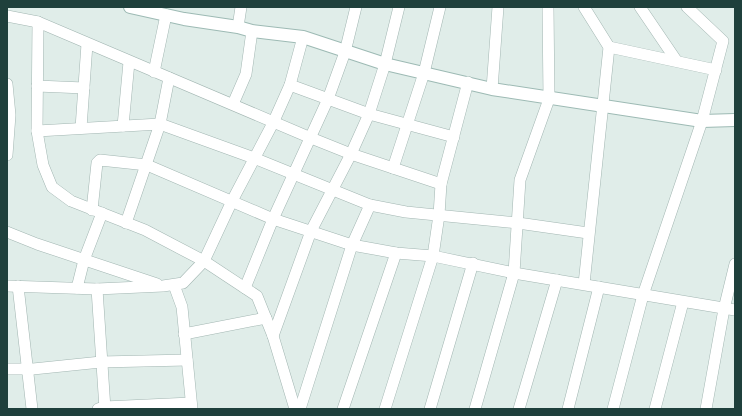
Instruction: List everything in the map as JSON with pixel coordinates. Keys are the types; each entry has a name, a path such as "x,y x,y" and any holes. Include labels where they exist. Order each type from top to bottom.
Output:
{"main road":[{"path":"130,7 166,15 238,27 252,31 303,37 385,64 468,82 492,89 549,99 702,121 735,120"}],"street":[{"path":"238,27 241,7"},
{"path":"245,288 273,219 328,99 345,52 356,7"},
{"path":"273,336 311,231 351,154 369,114 385,64 399,7"},
{"path":"393,168 424,73 440,7"},
{"path":"492,89 498,7"},
{"path":"475,409 514,273 520,180 549,99 548,7"},
{"path":"584,7 610,47 588,233 584,284"},
{"path":"640,7 676,60"},
{"path":"614,409 643,295 702,121 723,41 687,7"},
{"path":"154,72 166,15"},
{"path":"7,16 38,22 129,62 233,104 311,138 351,154 441,184"},
{"path":"38,22 38,147 52,187 71,201 145,230 204,261 257,296 273,336 295,409"},
{"path":"233,104 246,74 252,31"},
{"path":"32,409 28,369 12,286 97,289 163,286 183,283 204,261 232,201 274,123 290,85 303,37"},
{"path":"81,128 87,44"},
{"path":"610,47 676,60 716,70"},
{"path":"122,126 129,62"},
{"path":"126,223 160,124 169,78"},
{"path":"385,409 433,256 439,215 441,184 468,82"},
{"path":"7,84 10,115 7,155"},
{"path":"290,85 369,114 454,137"},
{"path":"37,86 84,88"},
{"path":"37,131 160,124 254,158 370,205 406,212 518,223 588,233"},
{"path":"77,288 97,211 97,163 100,160 147,165 273,219 352,245 396,253 433,256 473,263 514,273 730,310"},
{"path":"300,409 352,245 370,205"},
{"path":"7,232 36,244 163,286"},
{"path":"343,409 396,253"},
{"path":"430,409 473,263"},
{"path":"706,409 730,310 735,264"},
{"path":"519,409 557,280"},
{"path":"97,289 102,408 192,406 182,307 174,285"},
{"path":"568,409 599,287"},
{"path":"655,409 683,302"},
{"path":"184,334 266,318"},
{"path":"7,369 28,369 101,362 187,360"}]}
